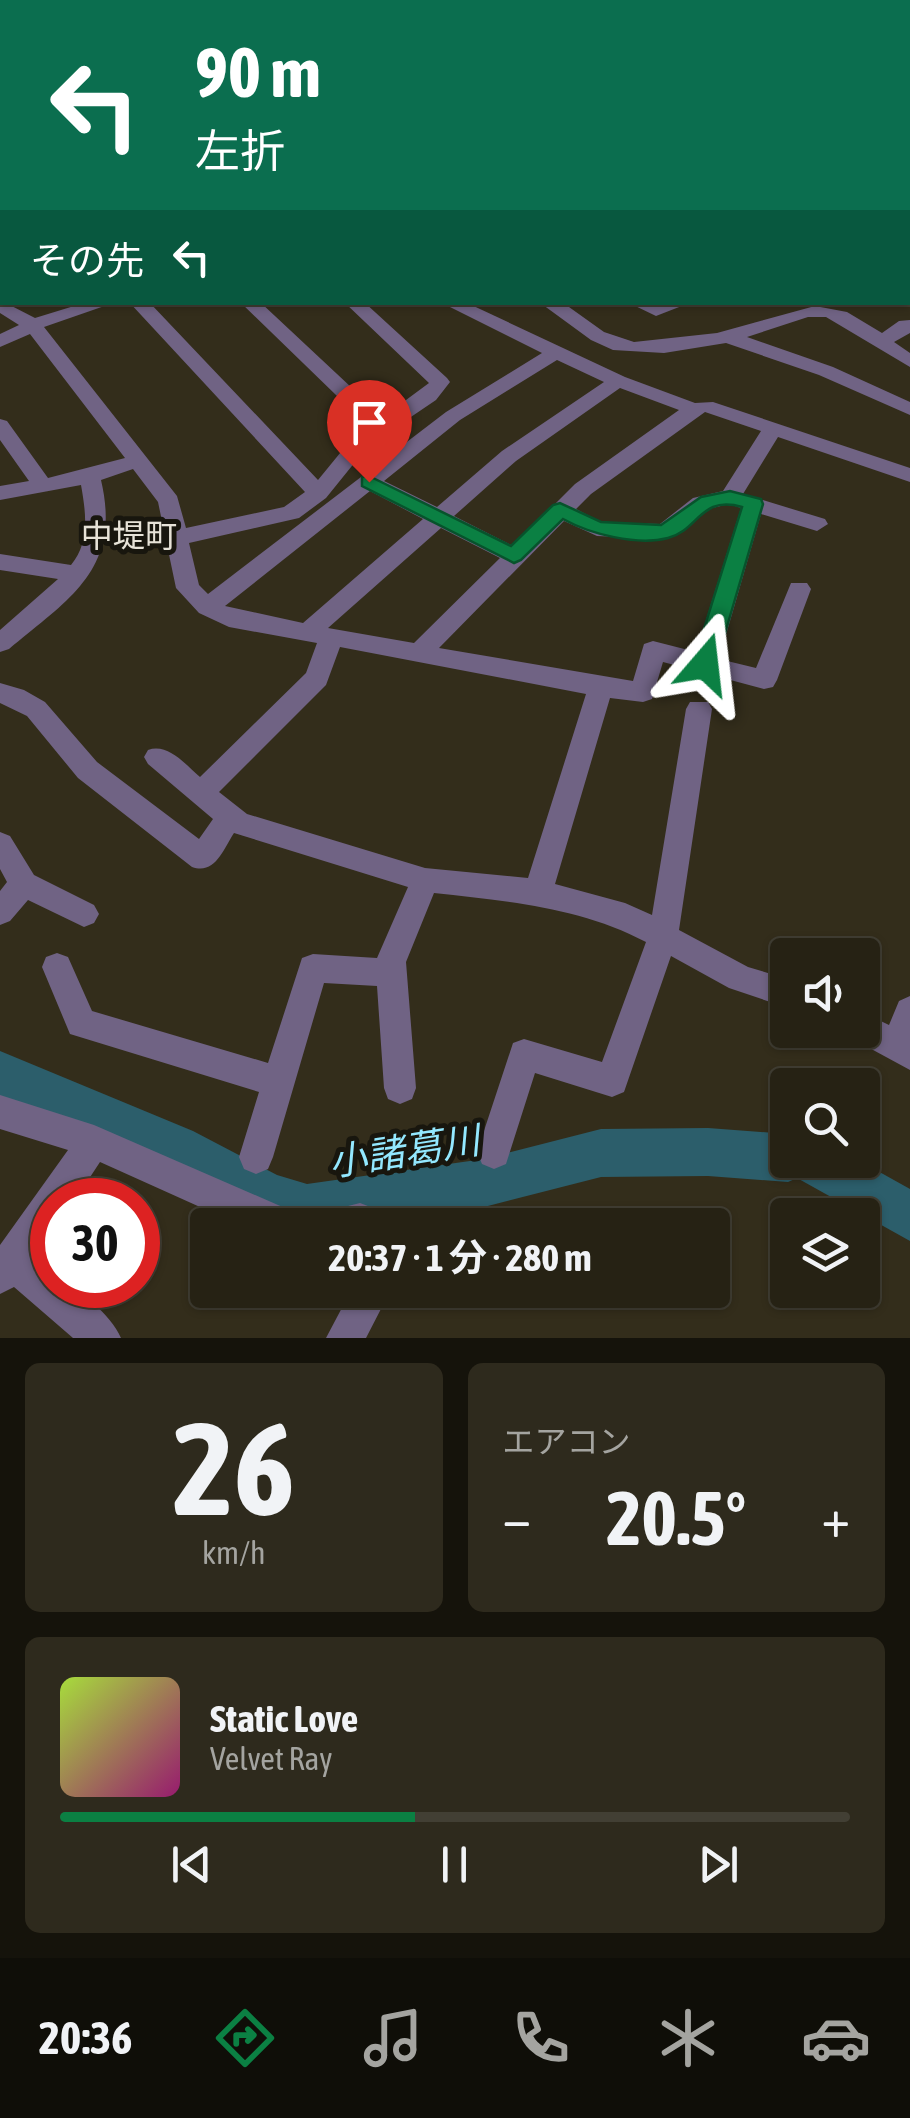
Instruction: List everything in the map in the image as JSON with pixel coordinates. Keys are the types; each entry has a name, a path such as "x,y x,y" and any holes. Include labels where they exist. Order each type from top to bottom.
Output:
{"street":[{"path":"0,341 32,324 97,305"},
{"path":"141,305 318,493"},
{"path":"252,305 382,428"},
{"path":"176,538 291,513 318,493 361,441 429,396 440,382 356,305"},
{"path":"456,305 618,382 694,408"},
{"path":"554,305 570,313 594,338 636,349 731,338 822,307 855,323 879,344 910,361"},
{"path":"643,305 656,311 674,305"},
{"path":"0,306 32,324 169,501 188,588 208,607 229,618 643,692 653,650 764,680 800,589"},
{"path":"879,344 906,325 910,327"},
{"path":"731,338 826,371 910,409"},
{"path":"208,607 453,416 558,352"},
{"path":"202,792 317,678 320,634 509,456 618,382"},
{"path":"417,654 560,510 694,408 706,406 774,427 910,475"},
{"path":"0,425 43,486"},
{"path":"705,664 742,500 774,427"},
{"path":"0,494 90,478 137,462"},
{"path":"0,643 49,603 87,562 100,523 90,478"},
{"path":"369,482 514,556"},
{"path":"560,510 597,529 666,532 701,503 742,500 817,524"},
{"path":"0,562 76,574"},
{"path":"538,892 601,687"},
{"path":"0,693 22,697 50,720 72,754 202,858 230,816"},
{"path":"494,1152 524,1054 612,1081 663,937 699,709"},
{"path":"158,757 238,823 425,880 538,892 624,916 740,978 770,988"},
{"path":"0,844 24,884 84,914"},
{"path":"400,1088 391,962 425,880"},
{"path":"0,912 24,884"},
{"path":"57,968 82,1023 278,1082"},
{"path":"256,1157 312,968 392,973"},
{"path":"880,1037 904,1050 910,1011"},
{"path":"0,1112 94,1142 243,1208"},
{"path":"69,1178 94,1142"},
{"path":"30,1234 6,1268 102,1338"},
{"path":"345,1338 362,1308"}],"waterway":[{"name":"小諸葛川","path":"0,1073 176,1148 268,1197 307,1209 484,1183 601,1153 708,1152 770,1157"},
{"name":"小諸葛川","path":"843,1178 910,1216"}],"district":[{"name":"中堤町","path":"129,535"}],"route":[{"path":"369,482 514,556 560,510 597,529 666,532 680,516 701,503 730,497 754,504 705,664"}]}
